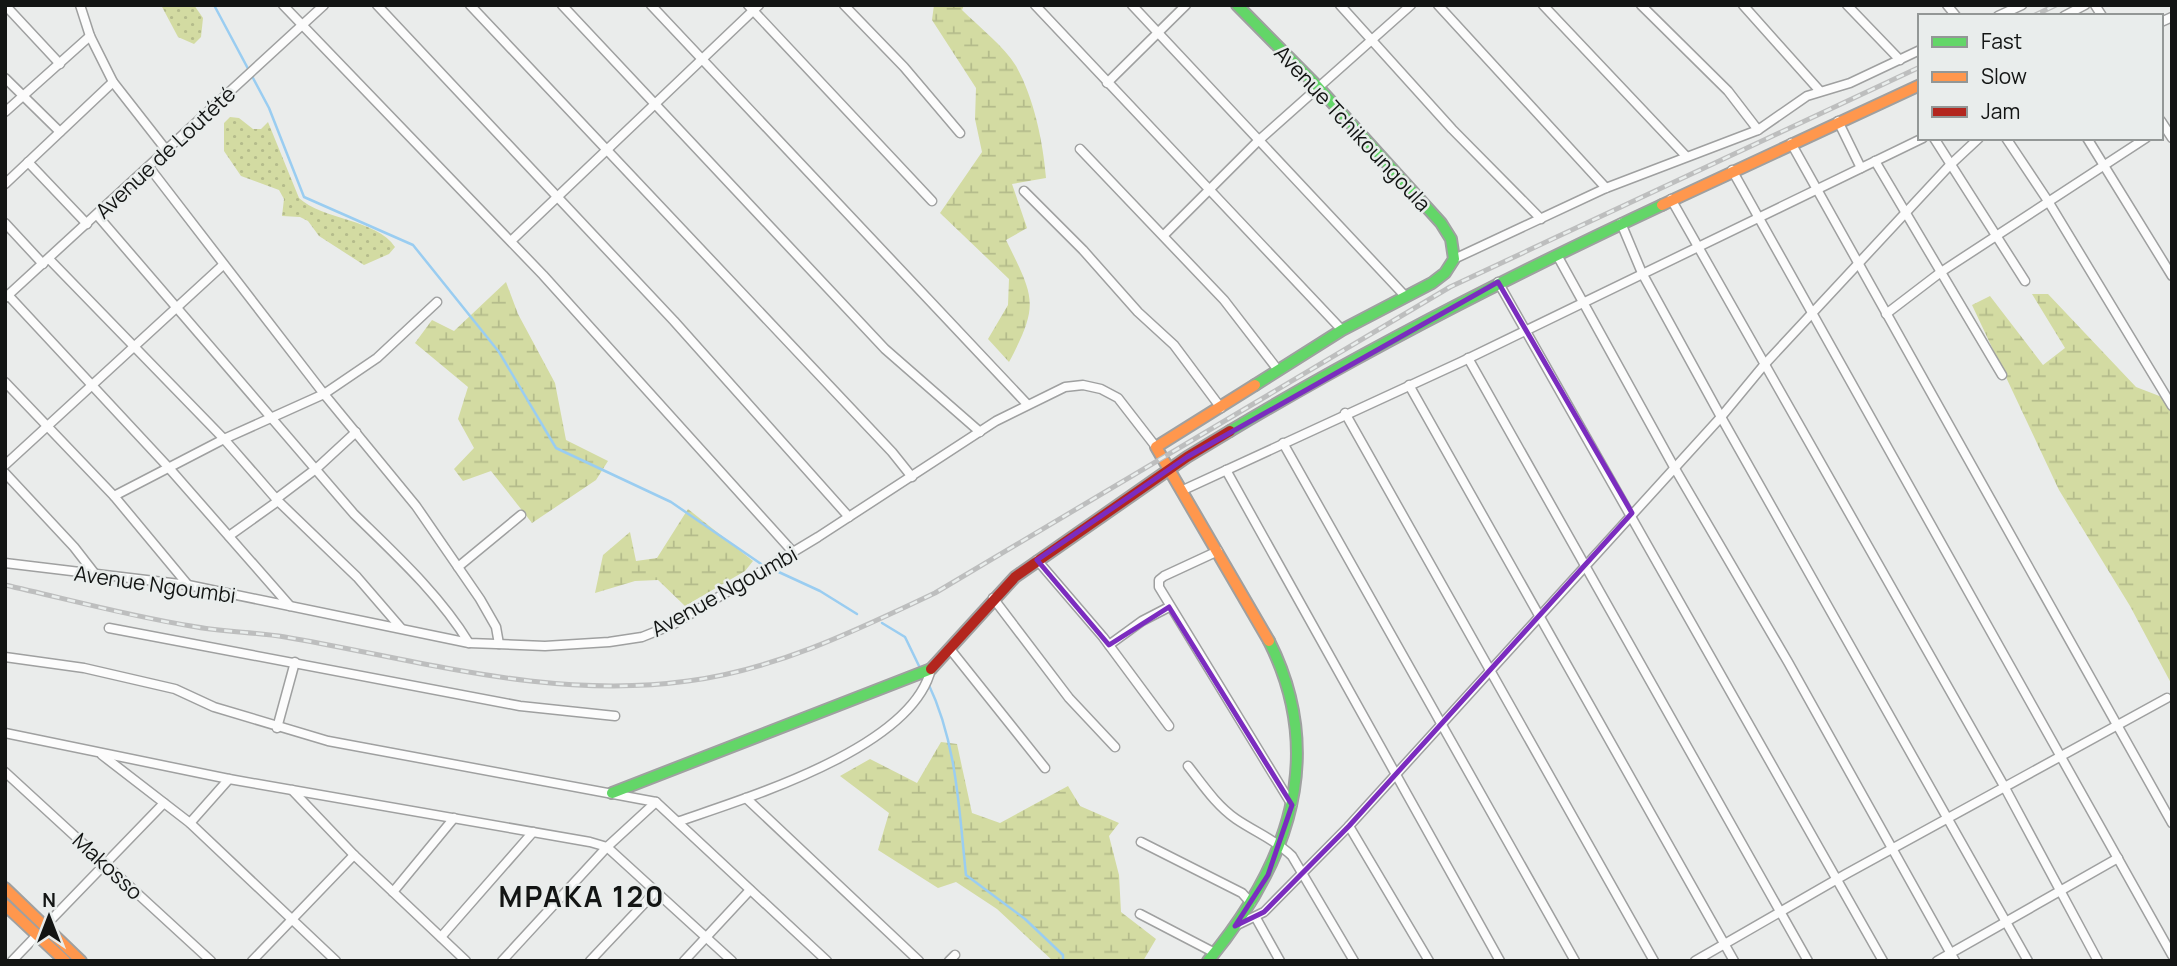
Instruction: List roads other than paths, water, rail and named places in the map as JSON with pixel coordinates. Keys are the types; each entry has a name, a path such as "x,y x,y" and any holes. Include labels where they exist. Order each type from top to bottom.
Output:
{"street":[{"path":"5,5 60,64"},
{"path":"80,5 87,18 90,36 113,82 166,151"},
{"path":"283,5 511,241 793,552"},
{"name":"Avenue de Loutété","path":"7,297 324,5"},
{"path":"377,5 558,196 849,517"},
{"path":"470,5 608,149 780,337 892,452 912,477"},
{"path":"562,5 885,349 980,432"},
{"path":"651,5 701,61 848,210 1027,404"},
{"path":"844,5 904,66 960,133"},
{"path":"1035,5 1342,330"},
{"path":"1132,5 1406,297"},
{"path":"1107,83 1186,5"},
{"name":"Avenue Tchikoungoula","path":"1237,5 1318,87 1441,223 1451,239 1454,259"},
{"path":"1340,5 1541,219"},
{"path":"1164,235 1258,141 1411,5"},
{"path":"1438,5 1606,188"},
{"path":"1543,5 1685,155"},
{"path":"1641,5 1728,91 1758,130"},
{"path":"1742,5 1819,90"},
{"path":"1847,5 1900,60"},
{"path":"2002,14 2022,5"},
{"path":"2068,14 2085,5"},
{"path":"511,241 701,61 753,7 932,201"},
{"path":"5,112 90,36"},
{"path":"1156,447 1342,330 1432,283 1454,259 1606,188 1685,155 1758,130 1819,90 1850,83 1918,51"},
{"path":"5,78 60,132"},
{"path":"5,184 113,82"},
{"path":"680,821 809,773 876,737 922,693 931,669 993,598 1037,560 1169,470 1315,380 1498,282 1732,170 1918,86"},
{"path":"1838,121 1861,168"},
{"path":"2165,124 2172,138"},
{"path":"1181,491 1468,358 1919,140"},
{"path":"1935,140 2025,281"},
{"path":"1235,926 1256,918 1349,826 1394,773 1721,417 1811,314 1950,165 1977,140"},
{"path":"2007,140 2048,201 2172,406"},
{"path":"2088,140 2172,276"},
{"path":"1886,314 1941,272 2143,140"},
{"path":"1791,143 2172,823"},
{"path":"1080,149 1224,300 1278,370"},
{"path":"1875,161 2002,375"},
{"path":"28,162 87,224"},
{"path":"149,167 324,394 416,506 496,626 499,644"},
{"path":"1732,170 2172,955"},
{"path":"1024,191 1083,250 1138,312 1174,345 1221,408"},
{"path":"1671,199 2004,786 2098,961"},
{"path":"97,215 354,514 399,558 456,622 469,643"},
{"path":"5,223 134,346 224,439 277,500 357,577 401,628"},
{"path":"1620,223 1642,273 1721,417 1945,819 2028,961"},
{"path":"1557,255 1674,467 1788,662 1890,849 1953,957"},
{"path":"5,465 223,265"},
{"path":"1498,282 1632,513 1882,961"},
{"path":"7,297 169,468 290,606"},
{"path":"114,496 224,439 324,394 377,358 437,302"},
{"path":"1468,358 1808,961"},
{"path":"5,382 114,496 188,585"},
{"name":"Avenue Ngoumbi","path":"5,563 188,585 469,643 545,646 642,637 672,625 793,552 1027,404 1065,387 1083,385 1101,389 1118,398 1128,408 1156,447 1219,551 1283,669 1294,710 1299,752 1297,781 1282,845 1251,903 1212,957"},
{"path":"1409,385 1734,961"},
{"path":"1345,413 1654,961"},
{"path":"229,536 317,468 356,432"},
{"path":"1283,443 1575,961"},
{"path":"1226,470 1500,961"},
{"path":"5,473 74,547 95,574"},
{"path":"458,567 522,515"},
{"path":"1219,551 1159,580 1159,587 1292,805"},
{"path":"1037,560 1109,645 1169,726"},
{"path":"993,598 1069,698 1115,747"},
{"path":"1109,645 1142,621 1169,607"},
{"path":"109,628 520,706 615,716"},
{"path":"950,649 1045,768"},
{"path":"5,657 85,668 175,689 214,707 277,728 449,766 656,802 680,821 827,961"},
{"path":"277,728 295,662"},
{"path":"612,793 931,669"},
{"path":"1695,961 1890,849 2166,698"},
{"path":"5,733 229,779 533,832 548,832 607,847 732,961"},
{"path":"100,753 190,823 335,961"},
{"path":"1188,766 1219,806 1259,834 1282,845 1304,873 1354,961"},
{"name":"Makosso","path":"5,772 211,961"},
{"path":"190,823 229,779"},
{"path":"292,790 354,855 466,961"},
{"path":"746,798 919,961"},
{"path":"502,961 607,847 656,802"},
{"path":"45,926 164,803"},
{"path":"393,892 454,818"},
{"path":"1349,826 1429,961"},
{"path":"441,937 533,832"},
{"path":"1141,842 1242,893 1251,903"},
{"path":"253,961 354,855"},
{"path":"1937,961 1953,957 2006,922 2118,858"},
{"path":"5,888 81,961"},
{"path":"684,961 750,890"},
{"path":"590,961 656,891"},
{"path":"5,905 65,961"},
{"path":"1140,914 1212,957"},
{"path":"1256,918 1280,961"},
{"path":"12,961 37,935"}],"waterway":[{"path":"214,5 269,108 304,197 413,245 499,352 556,448 671,502 764,566"},
{"path":"770,568 820,591 857,614"},
{"path":"882,623 905,637 920,668"},
{"path":"928,683 938,706 951,753 966,875 1025,919 1063,955 1063,961"}],"railway":[{"path":"2037,14 2056,5"},
{"path":"5,585 168,622 285,637 485,675 535,681 637,686 720,676 752,668 815,647 935,593 1450,287 1918,68"}],"district":[{"name":"MPAKA 120","path":"582,896"}]}
